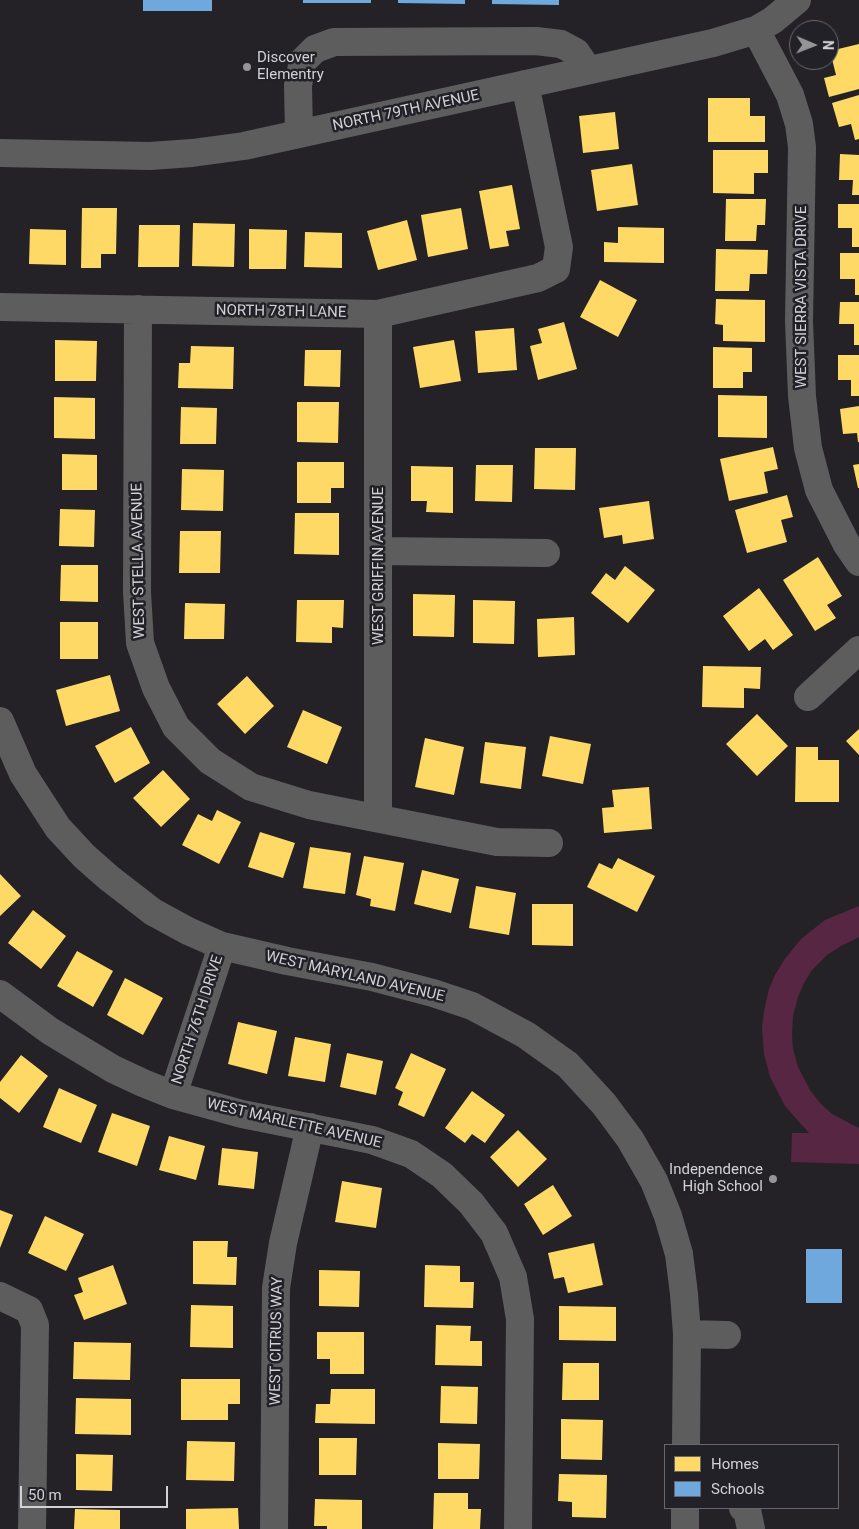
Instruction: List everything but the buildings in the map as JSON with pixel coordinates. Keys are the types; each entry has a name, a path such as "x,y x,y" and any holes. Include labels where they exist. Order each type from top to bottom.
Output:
{"street":[{"name":"NORTH 79TH AVENUE","path":"0,153 150,156 244,146 713,42 756,30 773,20 797,0"},
{"name":"WEST SIERRA VISTA DRIVE","path":"756,30 790,95 799,124 802,147 799,321 802,396 808,448 819,490 846,543 859,562"},
{"path":"299,134 298,85 303,61 315,49 334,42 536,41 561,44 576,52 588,70"},
{"name":"NORTH 78TH LANE","path":"0,306 378,314 538,278 556,269 559,247 525,84"},
{"name":"WEST STELLA AVENUE","path":"138,309 137,592 140,643 156,688 176,727 210,761 251,788 309,806 496,842 549,843"},
{"name":"WEST GRIFFIN AVENUE","path":"378,314 378,818"},
{"path":"379,551 546,553"},
{"path":"808,697 859,650"},
{"name":"WEST MARYLAND AVENUE","path":"0,721 23,774 58,828 84,856 153,912 188,932 222,946 372,978 433,993 472,1006 526,1035 568,1065 604,1104 625,1132 654,1182 668,1216 679,1254 684,1294 687,1334 686,1444"},
{"name":"NORTH 76TH DRIVE","path":"173,1095 222,946"},
{"name":"WEST MARLETTE AVENUE","path":"0,994 50,1031 113,1069 173,1095 242,1114 372,1140 411,1154 442,1175 471,1203 494,1233 512,1277 520,1319 518,1529"},
{"name":"WEST CITRUS WAY","path":"274,1529 276,1288 283,1243 310,1127"},
{"path":"0,1296 29,1310 35,1325 32,1529"},
{"path":"687,1334 727,1335"},
{"path":"684,1529 685,1509"},
{"path":"744,1509 751,1529"}],"shaded area":[{"path":"859,906 859,937 827,955 812,970 798,997 793,1016 792,1035 793,1049 798,1067 810,1090 832,1114 859,1128 859,1164 791,1162 792,1133 809,1133 785,1106 770,1077 764,1054 762,1028 769,989 784,960 801,939 825,920"}],"place":[{"name":"Discover Elementry","path":"247,67"},
{"name":"Independence High School","path":"773,1179"}]}
